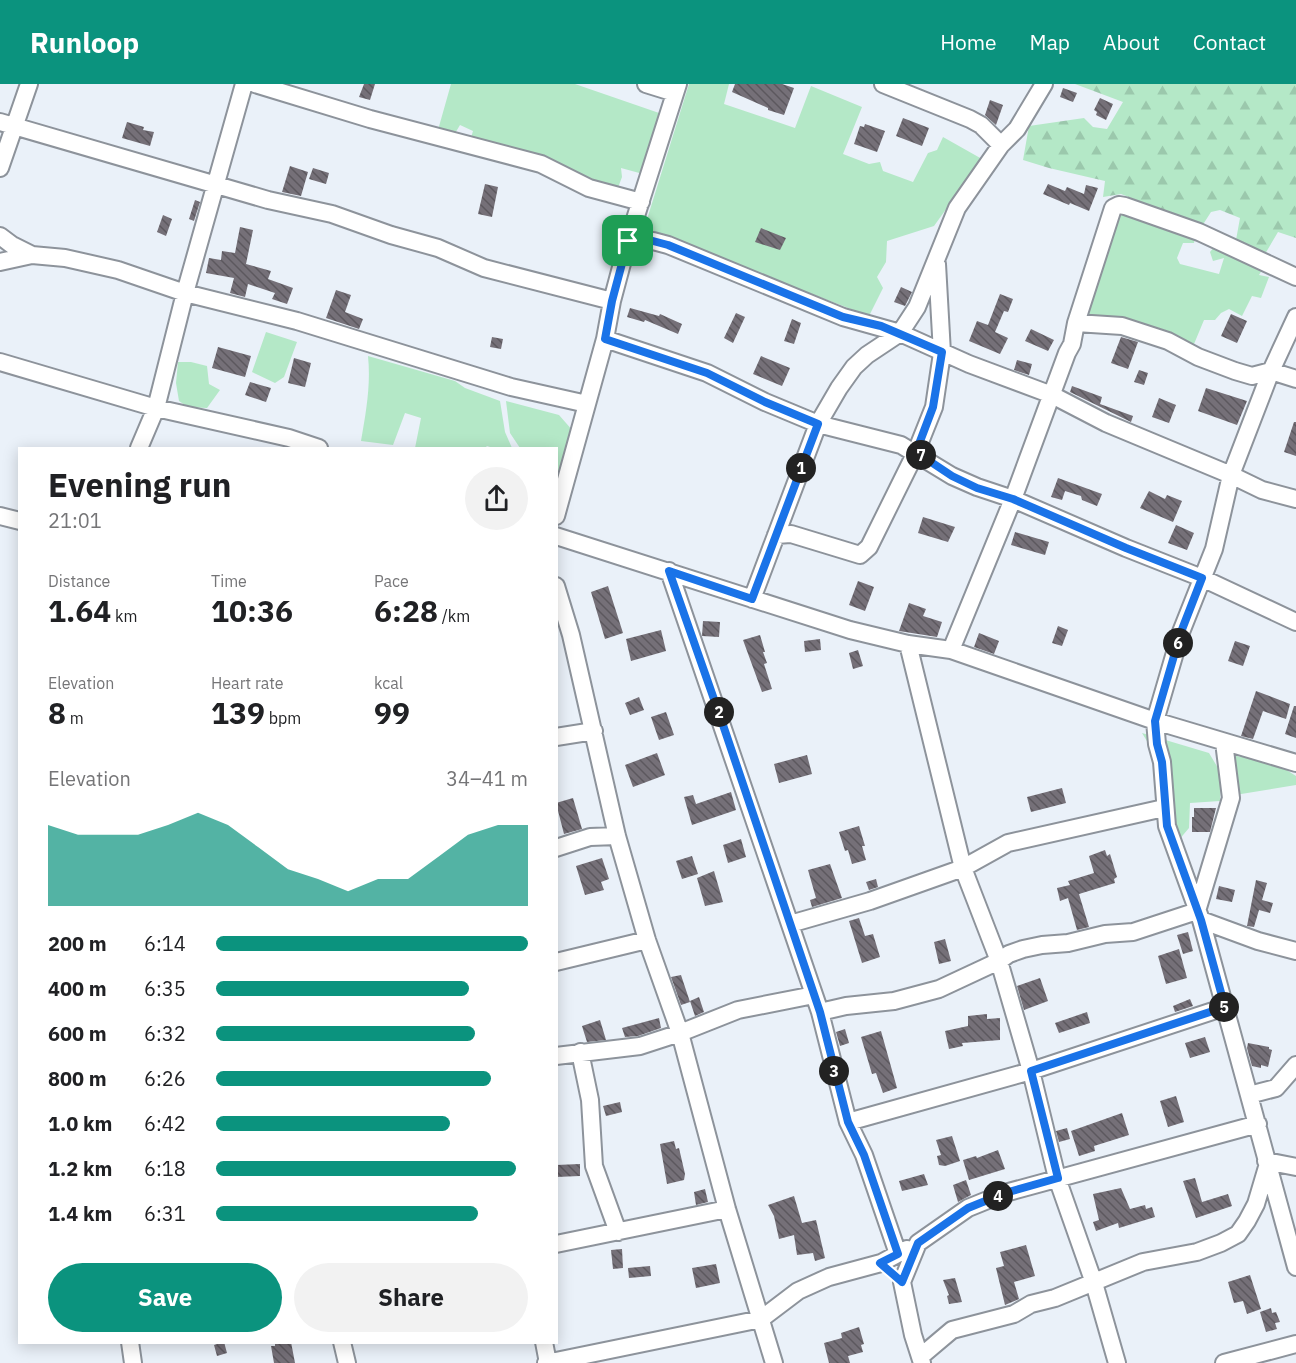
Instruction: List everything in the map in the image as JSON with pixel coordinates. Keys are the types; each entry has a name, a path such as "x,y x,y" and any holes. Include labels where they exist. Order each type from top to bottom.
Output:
{"street":[{"path":"0,168 7,124 29,84"},
{"path":"139,447 156,408 185,293 244,84"},
{"path":"255,84 381,122 541,164 588,188 641,202"},
{"path":"558,509 605,339 612,301 628,241 677,89 646,84"},
{"path":"883,84 970,119 981,125 1001,145"},
{"path":"752,599 818,424 839,388 854,368 900,333 917,307 957,208 1001,145 1017,129 1044,84"},
{"path":"7,124 268,200 332,214 438,249 484,268 612,301"},
{"path":"951,650 1013,499 1066,353 1072,345 1076,323 1113,208 1119,205 1199,232 1296,277"},
{"path":"0,236 8,243 32,255"},
{"path":"628,241 653,241 668,245 834,314 900,333 1052,395 1106,423 1262,490 1296,499"},
{"path":"0,262 32,255 65,258 118,270 185,293 297,321 511,387 587,404"},
{"path":"776,535 791,534 860,555 865,552 876,534 916,452 933,407 942,352 937,255"},
{"path":"1296,317 1271,371 1231,475 1214,549 1181,632 1155,721 1157,744 1162,762 1167,826 1199,915 1296,1267"},
{"path":"1076,323 1122,326 1168,341 1198,357 1252,376 1271,371 1296,379"},
{"path":"605,339 707,373 765,402 818,424 881,439 916,452 952,476 977,488 1013,499 1202,578 1296,622"},
{"path":"0,362 156,408 289,438 316,447"},
{"path":"0,516 18,520"},
{"path":"558,537 850,630 908,644 951,650 1155,721 1296,763"},
{"path":"669,571 820,1012 848,1122 864,1155 898,1254"},
{"path":"558,593 571,635 594,731 616,836 647,940 680,1033 727,1209 774,1363"},
{"path":"908,644 963,868 999,962 1031,1071 1058,1178 1094,1283 1117,1363"},
{"path":"558,737 594,731"},
{"path":"1199,915 1231,798 1224,741"},
{"path":"790,924 870,901 963,868 1008,843 1164,808"},
{"path":"558,847 590,837 616,836"},
{"path":"820,1012 846,1006 894,1001 939,989 1023,949 1068,943 1105,934 1133,932 1199,915 1258,941 1296,951"},
{"path":"558,962 647,940"},
{"path":"558,1056 640,1046 738,1010 814,995"},
{"path":"848,1122 1031,1071 1225,1007"},
{"path":"580,1053 590,1100 594,1166 618,1232"},
{"path":"1250,1095 1276,1088 1296,1065"},
{"path":"544,1344 547,1363 761,1319 798,1291 829,1277 880,1263 918,1243 968,1208 1005,1193 1184,1146 1257,1124"},
{"path":"1267,1164 1296,1167"},
{"path":"921,1360 952,1330 1014,1314 1031,1304 1055,1298 1143,1262 1197,1252 1221,1244 1238,1234 1256,1204 1267,1164"},
{"path":"558,1244 727,1209"},
{"path":"902,1282 918,1243"},
{"path":"880,1263 902,1282 921,1360"},
{"path":"130,1344 133,1363"},
{"path":"342,1344 347,1363"},
{"path":"1224,1363 1296,1344"}],"green space":[{"path":"451,84 575,84 662,114 643,174 621,168 622,177 616,193 470,141 473,131 460,125 454,135 438,130"},
{"path":"689,84 729,84 724,104 795,128 811,86 862,107 843,154 869,164 880,162 883,171 913,182 928,153 937,150 943,137 982,159 934,226 887,241 886,262 877,277 883,288 869,316 644,229"},
{"path":"1075,84 1296,84 1296,238 1278,232 1265,254 1236,240 1240,218 1220,210 1211,212 1202,226 1121,194 1103,197 1105,181 1023,160 1029,126 1084,118 1093,127 1107,129 1123,102"},
{"path":"1125,210 1196,233 1194,243 1183,243 1177,258 1180,264 1219,274 1224,258 1213,261 1210,252 1214,247 1262,270 1259,275 1269,277 1261,298 1252,296 1242,316 1229,309 1215,320 1204,320 1194,344 1115,320 1088,317 1116,213"},
{"path":"266,332 297,342 284,377 275,383 252,372"},
{"path":"368,356 455,381 465,388 500,401 505,432 512,447 415,447 421,418 405,413 393,445 361,441 369,367"},
{"path":"178,362 207,366 209,384 220,390 207,408 188,407 179,401 176,383"},
{"path":"506,401 559,415 573,431 558,483 558,447 519,447 510,433"},
{"path":"1142,733 1209,753 1221,773 1220,801 1190,803 1189,828 1172,848 1156,756"},
{"path":"1242,753 1277,764 1296,776 1296,785 1235,795 1232,754 1240,757"}],"building":[{"path":"364,84 375,84 370,100 359,97"},
{"path":"735,84 782,84 794,88 784,115 768,110 732,92"},
{"path":"1063,88 1077,93 1073,102 1060,97"},
{"path":"1100,98 1113,104 1106,120 1096,115 1097,112 1094,110"},
{"path":"990,100 1003,105 996,125 985,115"},
{"path":"903,118 929,128 922,146 896,136"},
{"path":"127,122 144,127 143,130 154,132 150,146 122,138"},
{"path":"865,124 885,131 877,152 854,144 860,126 864,127"},
{"path":"290,166 308,172 301,196 282,192"},
{"path":"313,168 329,173 326,184 309,179"},
{"path":"485,184 498,187 492,217 478,214"},
{"path":"1048,184 1065,191 1067,187 1084,194 1086,185 1098,188 1089,211 1043,194"},
{"path":"195,200 200,202 194,221 189,219"},
{"path":"163,215 172,219 166,236 157,232"},
{"path":"240,227 253,230 246,264 271,271 268,279 293,288 287,304 272,299 275,293 248,284 245,297 230,293 234,278 206,273 209,258 221,260 222,251 235,253"},
{"path":"761,228 786,238 780,250 755,242"},
{"path":"901,287 912,292 905,306 894,302"},
{"path":"336,290 351,295 345,312 363,319 359,329 326,318"},
{"path":"1000,294 1013,299 1008,312 1004,311 995,332 1008,338 1000,354 969,341 977,321 988,325"},
{"path":"630,308 659,316 660,314 682,324 678,334 645,320 644,322 627,317"},
{"path":"736,313 745,317 733,343 724,338"},
{"path":"1231,314 1247,321 1237,343 1221,336"},
{"path":"792,319 801,323 794,344 784,341"},
{"path":"1031,329 1054,340 1048,351 1025,341"},
{"path":"492,337 503,339 501,349 490,347"},
{"path":"1121,337 1138,342 1128,369 1111,363"},
{"path":"218,347 251,356 245,377 212,368"},
{"path":"761,356 790,368 782,386 753,374"},
{"path":"294,358 311,363 305,387 288,383"},
{"path":"1017,360 1032,364 1029,375 1014,370"},
{"path":"1139,370 1148,373 1144,385 1134,382"},
{"path":"250,382 271,388 266,402 245,395"},
{"path":"1072,386 1102,397 1100,404 1133,416 1131,422 1070,392"},
{"path":"1206,388 1247,401 1237,425 1198,411"},
{"path":"1159,398 1176,405 1169,423 1152,417"},
{"path":"1294,422 1296,422 1296,456 1284,452"},
{"path":"1058,478 1102,494 1097,506 1082,500 1081,496 1065,491 1062,500 1051,497"},
{"path":"1149,491 1165,499 1167,495 1182,501 1173,522 1140,508"},
{"path":"923,517 955,527 948,542 918,533"},
{"path":"1176,525 1194,533 1187,550 1168,543"},
{"path":"1015,532 1049,542 1045,555 1011,545"},
{"path":"858,581 874,587 865,611 849,605"},
{"path":"608,586 623,633 605,639 591,592"},
{"path":"909,603 926,609 923,616 942,622 937,637 899,631"},
{"path":"703,621 720,622 719,637 702,636"},
{"path":"1058,626 1068,630 1062,646 1052,643"},
{"path":"661,630 666,651 631,661 626,639"},
{"path":"979,633 999,641 994,654 974,647"},
{"path":"760,635 767,663 764,664 772,689 762,692 743,640"},
{"path":"820,639 821,650 805,652 804,641"},
{"path":"1235,641 1250,646 1243,666 1228,661"},
{"path":"858,650 863,666 853,669 849,653"},
{"path":"1256,691 1290,704 1286,719 1263,711 1253,739 1241,736"},
{"path":"639,697 644,710 630,715 625,703"},
{"path":"1294,706 1296,706 1296,738 1285,734"},
{"path":"666,712 674,735 659,740 651,717"},
{"path":"657,753 665,775 633,787 625,765"},
{"path":"807,755 812,774 779,783 774,764"},
{"path":"1062,788 1066,803 1031,812 1027,797"},
{"path":"731,792 736,810 692,825 684,797 693,795 696,804"},
{"path":"573,798 582,829 564,834 558,802"},
{"path":"1194,808 1216,808 1210,832 1192,832"},
{"path":"859,826 865,846 862,846 866,860 852,864 839,832"},
{"path":"741,839 746,857 728,863 723,845"},
{"path":"1105,850 1107,856 1110,854 1117,877 1114,879 1115,883 1079,894 1089,927 1077,930 1068,898 1060,901 1057,888 1070,885 1068,881 1094,873 1089,856"},
{"path":"692,856 698,874 682,879 676,861"},
{"path":"602,858 609,879 601,882 604,890 585,895 576,866"},
{"path":"830,864 842,898 812,907 810,900 816,898 808,870"},
{"path":"714,871 723,902 705,906 697,878"},
{"path":"876,879 878,887 869,890 866,882"},
{"path":"1256,880 1267,883 1262,900 1273,903 1270,913 1259,910 1254,927 1247,926"},
{"path":"1219,886 1235,890 1232,902 1216,899"},
{"path":"859,918 865,936 873,934 880,957 862,963 849,921"},
{"path":"1188,932 1193,951 1183,954 1177,935"},
{"path":"945,939 951,961 939,964 934,942"},
{"path":"1179,949 1187,978 1166,984 1158,956"},
{"path":"681,975 690,1002 681,1005 671,977"},
{"path":"1040,978 1048,1001 1024,1010 1017,986"},
{"path":"699,997 704,1012 695,1016 690,1001"},
{"path":"1190,999 1193,1006 1175,1012 1173,1006"},
{"path":"1087,1012 1090,1023 1059,1033 1055,1023"},
{"path":"987,1014 987,1019 1000,1018 1000,1040 962,1043 963,1046 949,1049 945,1031 968,1026 968,1016"},
{"path":"659,1018 661,1028 638,1036 625,1037 622,1028"},
{"path":"600,1020 606,1040 587,1042 582,1026"},
{"path":"845,1029 849,1043 840,1046 836,1032"},
{"path":"881,1031 897,1088 883,1093 876,1073 872,1074 861,1037"},
{"path":"1205,1037 1210,1052 1190,1058 1185,1043"},
{"path":"1248,1043 1269,1047 1272,1050 1268,1067 1252,1066 1247,1048"},
{"path":"1176,1096 1184,1122 1168,1127 1160,1101"},
{"path":"620,1102 622,1112 606,1116 603,1106"},
{"path":"1122,1113 1129,1135 1094,1146 1095,1151 1079,1156 1071,1131"},
{"path":"1067,1128 1070,1139 1059,1142 1056,1131"},
{"path":"952,1136 960,1161 945,1166 939,1165 937,1156 941,1155 936,1140"},
{"path":"674,1141 676,1149 679,1148 685,1174 684,1180 667,1184 660,1144"},
{"path":"998,1150 1005,1169 969,1180 963,1160 976,1156 977,1158"},
{"path":"580,1164 580,1176 558,1177 558,1165"},
{"path":"924,1174 928,1185 902,1191 899,1181"},
{"path":"1195,1178 1202,1202 1228,1194 1232,1206 1196,1218 1183,1181"},
{"path":"966,1180 971,1195 958,1202 953,1185"},
{"path":"1121,1188 1130,1209 1145,1205 1146,1209 1152,1207 1155,1217 1119,1228 1118,1223 1096,1231 1093,1222 1099,1220 1093,1194"},
{"path":"705,1189 708,1202 696,1205 694,1192"},
{"path":"794,1196 802,1223 816,1220 825,1258 815,1261 813,1253 797,1255 794,1235 779,1239 774,1216 768,1205"},
{"path":"1026,1245 1035,1276 1014,1282 1019,1299 1005,1305 996,1268 1004,1266 1000,1252"},
{"path":"622,1249 623,1268 613,1269 611,1250"},
{"path":"716,1264 720,1283 696,1288 692,1268"},
{"path":"650,1266 651,1276 629,1278 628,1268"},
{"path":"1250,1275 1261,1309 1247,1314 1243,1301 1234,1303 1228,1282"},
{"path":"955,1278 962,1302 949,1304 947,1296 949,1295 943,1280"},
{"path":"1271,1308 1272,1313 1276,1312 1280,1322 1275,1323 1277,1329 1266,1332 1260,1312"},
{"path":"859,1327 864,1344 861,1345 863,1352 848,1356 850,1363 829,1363 824,1343 842,1338 841,1333"},
{"path":"225,1344 227,1353 217,1356 214,1345"},
{"path":"275,1344 291,1344 295,1363 274,1363 271,1346"}],"route":[{"path":"628,241 653,241 668,245 843,317 881,326 942,352 933,407 916,452 952,476 977,488 1013,499 1202,578 1181,632 1155,721 1157,744 1162,762 1167,826 1201,920 1225,1007 1031,1071 1058,1178 1005,1193 968,1208 918,1243 902,1282 880,1263 898,1254 864,1155 848,1122 820,1012 669,571 752,599 818,424 765,402 707,373 605,339 612,301 628,241"}]}
